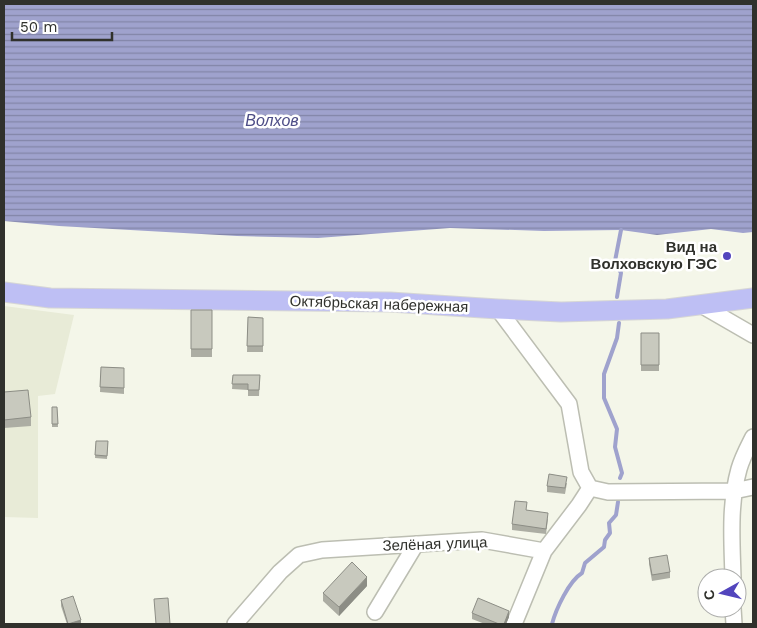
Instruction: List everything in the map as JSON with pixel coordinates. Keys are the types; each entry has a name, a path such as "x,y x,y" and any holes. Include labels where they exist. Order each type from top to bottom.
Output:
{"main road":[{"name":"Октябрьская набережная","path":"4,292 50,298 390,302 561,312 667,309 753,298"}],"street":[{"path":"701,305 753,335"},
{"path":"498,309 569,404 581,472 590,488 608,492 734,491 753,487"},
{"path":"733,568 731,512 734,491 739,467 753,437"},
{"path":"514,624 544,551 590,488"},
{"name":"Зелёная улица","path":"235,624 280,572 299,555 322,550 482,540 544,551"},
{"path":"375,612 416,544"}],"shaded area":[{"path":"4,306 74,315 55,394 38,396 38,518 4,517"}],"water":[{"name":"Волхов","path":"4,4 753,4 753,232 743,233 711,229 657,235 621,230 544,231 450,228 318,238 237,236 4,221"}],"building":[{"path":"191,310 212,310 212,349 191,349"},
{"path":"248,317 263,318 263,346 247,346"},
{"path":"641,333 659,333 659,365 641,365"},
{"path":"101,367 124,368 124,388 100,387"},
{"path":"233,375 260,375 259,390 248,390 248,384 232,384"},
{"path":"28,390 31,417 4,420 4,392"},
{"path":"52,407 57,407 58,424 52,424"},
{"path":"96,441 108,441 107,456 95,455"},
{"path":"549,474 567,477 565,488 547,486"},
{"path":"515,501 527,502 526,510 548,513 546,529 512,524"},
{"path":"667,555 670,572 652,575 649,558"},
{"path":"352,562 367,577 339,607 323,593"},
{"path":"73,596 81,620 68,624 61,600"},
{"path":"168,598 170,624 156,624 154,599"},
{"path":"478,598 509,611 504,624 499,624 472,613"}],"waterway":[{"path":"617,297 621,273 615,261 621,230"},
{"path":"619,323 617,338 604,374 604,398 617,429 615,447 622,473 620,478"},
{"path":"552,624 572,582 582,573 585,563 604,547 605,540 610,533 609,523 616,515 618,502"}],"place":[{"name":"Вид на Волховскую ГЭС","path":"727,256"}]}
